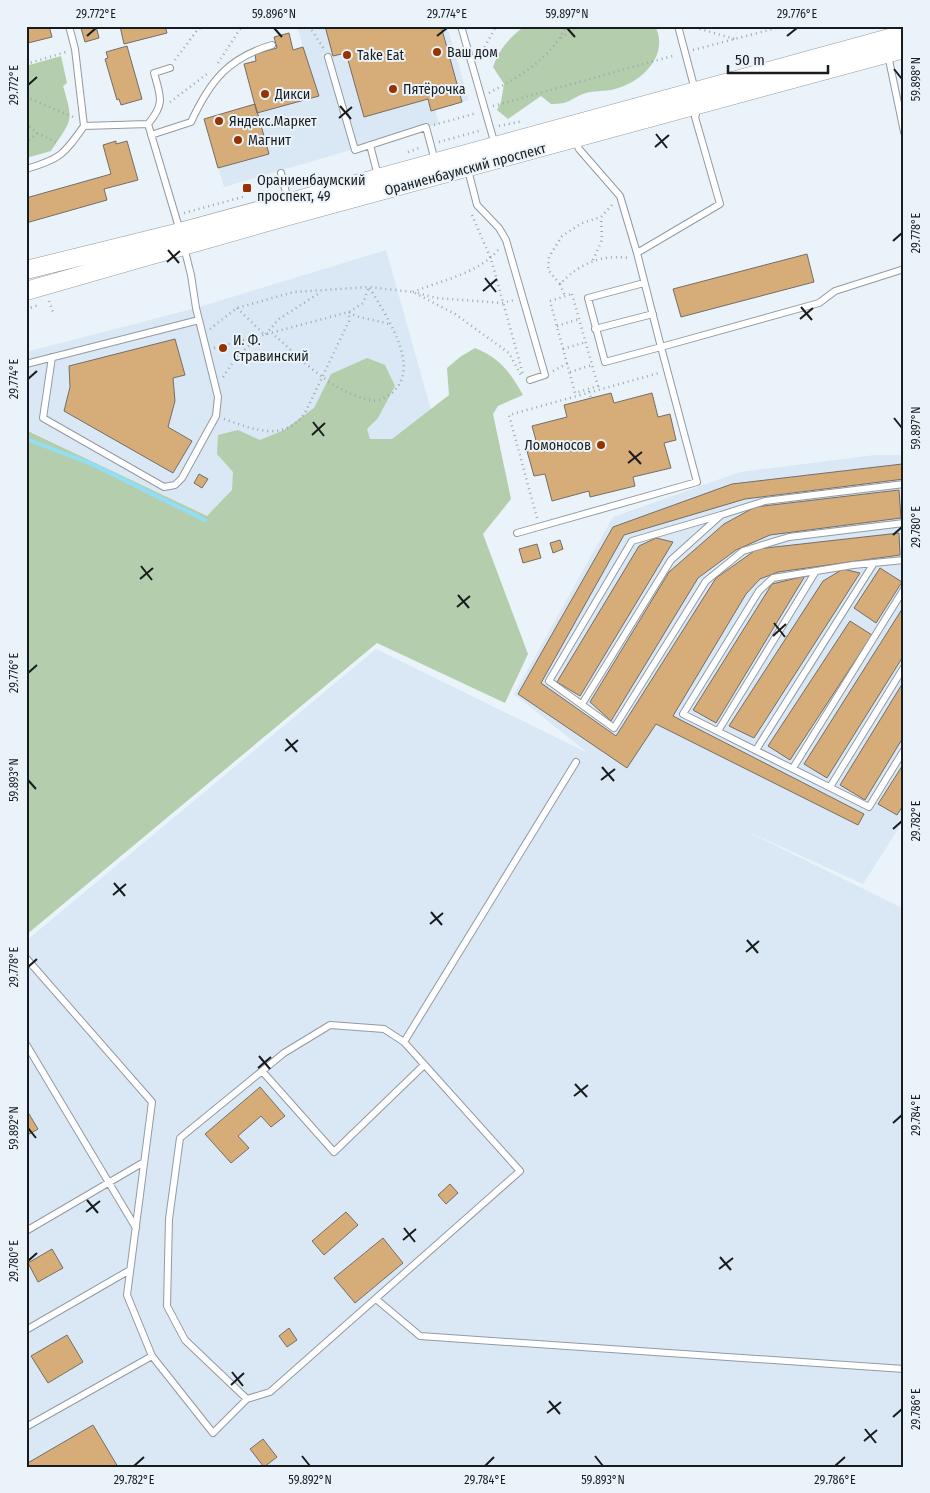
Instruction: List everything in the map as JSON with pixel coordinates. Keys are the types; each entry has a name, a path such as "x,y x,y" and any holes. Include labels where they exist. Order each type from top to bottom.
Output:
{"main road":[{"name":"Ораниенбаумский проспект","path":"26,291 182,239 290,208 380,185 468,168 572,132 892,47 904,34"},
{"name":"Ораниенбаумский проспект","path":"380,185 436,162 495,146 572,132"},
{"name":"Ораниенбаумский проспект","path":"26,270 182,239"}],"lane":[{"path":"26,169 50,162 68,148 84,123 75,49 69,26"},
{"path":"461,26 495,146"},
{"path":"637,253 720,204 695,118 697,98 678,26"},
{"path":"151,134 191,122 203,95 235,61 250,52 272,45"},
{"path":"892,47 904,132"},
{"path":"328,56 355,150 426,127 436,162"},
{"path":"148,124 159,110 161,98 154,73 170,68"},
{"path":"84,123 148,124"},
{"path":"52,357 43,418 164,487 175,485 182,478 216,416 217,386 199,320 182,239 148,124"},
{"path":"517,533 697,482 637,253 620,196 579,149 572,132"},
{"path":"370,145 380,185"},
{"path":"468,168 478,205 499,228 506,240 545,375 530,380"},
{"path":"281,173 290,208"},
{"path":"644,283 588,298 604,362 819,303 835,291 904,269"},
{"path":"596,329 653,314"},
{"path":"26,364 199,320"},
{"path":"904,484 765,502 632,541 549,681 614,728 706,581 743,551 789,537 904,523"},
{"path":"582,704 671,560 721,515"},
{"path":"904,560 773,578 759,591 682,714 794,768 869,807 904,750"},
{"path":"756,750 874,563"},
{"path":"718,732 816,571"},
{"path":"794,768 904,588"},
{"path":"830,787 904,667"},
{"path":"404,1042 576,762"},
{"path":"26,958 152,1102 127,1295 152,1356 213,1433 247,1399 270,1392 520,1171 404,1042 384,1029 330,1025 284,1053 180,1138 169,1218 167,1306 185,1340 247,1399"},
{"path":"26,1044 136,1228"},
{"path":"262,1071 334,1152 424,1065"},
{"path":"26,1231 144,1162"},
{"path":"26,1330 130,1270"},
{"path":"376,1299 420,1336 904,1369"},
{"path":"26,1427 152,1356"}],"path":[{"path":"170,68 198,30 208,26"},
{"path":"159,110 215,68 242,26"},
{"path":"310,26 328,56"},
{"path":"482,65 480,56 496,26"},
{"path":"560,39 566,26"},
{"path":"482,97 533,66 560,39 578,26"},
{"path":"690,26 736,39"},
{"path":"426,127 494,106 784,26"},
{"path":"26,64 75,49"},
{"path":"487,83 494,106"},
{"path":"26,97 84,123"},
{"path":"26,117 29,126 37,133 68,148"},
{"path":"26,143 37,133"},
{"path":"565,296 560,284 548,270 549,257 562,236 582,223 601,217 620,196"},
{"path":"413,292 455,314 509,352 524,380 490,259 471,212"},
{"path":"593,260 602,240 601,217"},
{"path":"413,292 461,275 490,259 506,240"},
{"path":"560,284 570,273 593,260 617,256 639,262"},
{"path":"203,334 237,308 294,292 322,291 355,286 413,292 436,298 503,302 523,299"},
{"path":"208,350 349,312 363,303 369,287"},
{"path":"272,333 321,377 345,392 377,401 393,393 400,385 403,376 403,366 396,335 388,317 369,287"},
{"path":"265,335 279,318 322,291"},
{"path":"539,527 509,415 589,390 598,386 572,294 550,301 575,393 589,390 667,372"},
{"path":"26,309 50,301 53,312"},
{"path":"237,308 265,335"},
{"path":"349,312 356,316 371,318 391,325"},
{"path":"216,416 258,430 286,430 298,422 305,413 349,321 349,312"},
{"path":"557,326 580,319"},
{"path":"217,386 237,356 260,337"},
{"path":"563,349 586,342"},
{"path":"545,375 568,363"},
{"path":"570,372 592,365"},
{"path":"589,390 591,398"}],"shaded area":[{"path":"297,26 447,26 469,100 435,110 439,124 224,187 204,119 255,104 244,64 303,47"},
{"path":"386,250 437,431 205,516 26,429 26,352 196,308"},
{"path":"875,455 904,455 904,820 863,884 740,828 904,909 904,1467 26,1467 26,941 376,649 588,753 514,694 613,517 740,472"}],"green space":[{"path":"525,26 655,26 659,37 659,47 651,66 635,80 625,85 611,90 587,93 562,103 551,104 541,96 508,119 497,110 501,102 504,84 493,67 498,55 506,44"},
{"path":"61,56 67,83 63,86 70,114 67,126 51,151 26,158 26,66"},
{"path":"475,348 498,361 523,395 498,406 493,414 511,499 483,534 528,654 505,703 377,643 26,935 26,430 207,516 232,490 233,472 217,454 218,435 238,430 260,440 284,430 314,408 331,374 367,358 385,365 395,386 378,418 367,429 370,439 392,439 449,395 447,368"}],"building":[{"path":"26,26 49,26 52,37 28,43"},
{"path":"96,26 99,38 85,42 81,28"},
{"path":"120,26 165,26 167,33 124,44"},
{"path":"325,26 441,26 462,102 431,111 428,99 364,117 346,53 333,56"},
{"path":"289,33 293,50 303,47 319,96 257,113 244,64 256,61 255,54 277,48 274,37"},
{"path":"127,46 142,99 121,105 119,99 117,100 105,59 108,58 106,52"},
{"path":"255,104 269,154 218,168 204,119"},
{"path":"116,141 116,144 127,141 138,180 104,189 107,200 26,223 26,198 111,174 103,145"},
{"path":"807,254 814,282 681,317 673,289"},
{"path":"175,339 185,375 173,378 175,401 168,427 192,441 173,473 64,411 70,387 69,366"},
{"name":"Ломоносов","path":"611,393 614,403 652,393 658,417 670,414 676,440 664,443 671,468 633,477 635,486 590,497 589,491 552,501 545,474 534,476 527,451 538,448 532,426 567,417 564,405"},
{"path":"902,464 904,479 745,499 624,535 541,683 616,736 716,578 757,549 899,533 900,555 778,572 760,579 746,594 673,716 864,814 858,825 656,724 627,768 518,694 613,527 732,484"},
{"path":"199,474 208,479 202,488 194,483"},
{"path":"899,490 901,518 770,535 736,550 698,578 611,721 590,702 669,572 724,524 755,507"},
{"path":"656,538 673,542 580,696 557,682 639,546"},
{"path":"560,540 563,549 553,553 550,543"},
{"path":"537,544 541,558 523,563 519,549"},
{"path":"880,568 902,582 876,623 854,608"},
{"path":"843,569 860,573 754,738 729,726 823,581"},
{"path":"805,576 716,723 693,710 772,584"},
{"path":"904,606 904,655 827,778 804,764"},
{"path":"850,621 872,635 790,760 768,746"},
{"path":"904,681 904,736 865,800 840,785"},
{"path":"904,763 904,804 897,815 878,804"},
{"path":"260,1087 285,1116 271,1127 261,1116 238,1136 249,1148 231,1163 205,1134"},
{"path":"26,1109 38,1129 26,1136"},
{"path":"450,1184 458,1193 446,1204 438,1195"},
{"path":"346,1212 358,1225 324,1255 312,1241"},
{"path":"383,1238 403,1263 355,1303 334,1278"},
{"path":"52,1249 63,1268 38,1282 28,1263"},
{"path":"289,1328 297,1340 287,1347 279,1336"},
{"path":"67,1335 83,1362 48,1383 31,1356"},
{"path":"93,1425 118,1467 26,1467 26,1464"},
{"path":"263,1439 277,1457 264,1467 250,1449"}],"waterway":[{"path":"26,439 92,464 205,520"}],"place":[{"name":"Ваш дом","path":"437,52"},
{"name":"Take Eat","path":"347,55"},
{"name":"Пятёрочка","path":"393,89"},
{"name":"Дикси","path":"265,94"},
{"name":"Яндекс.Маркет","path":"219,121"},
{"name":"Магнит","path":"238,140"},
{"name":"Ораниенбаумский проспект, 49","path":"247,188"},
{"name":"И. Ф. Стравинский","path":"223,348"},
{"name":"Ломоносов","path":"601,445"}]}
